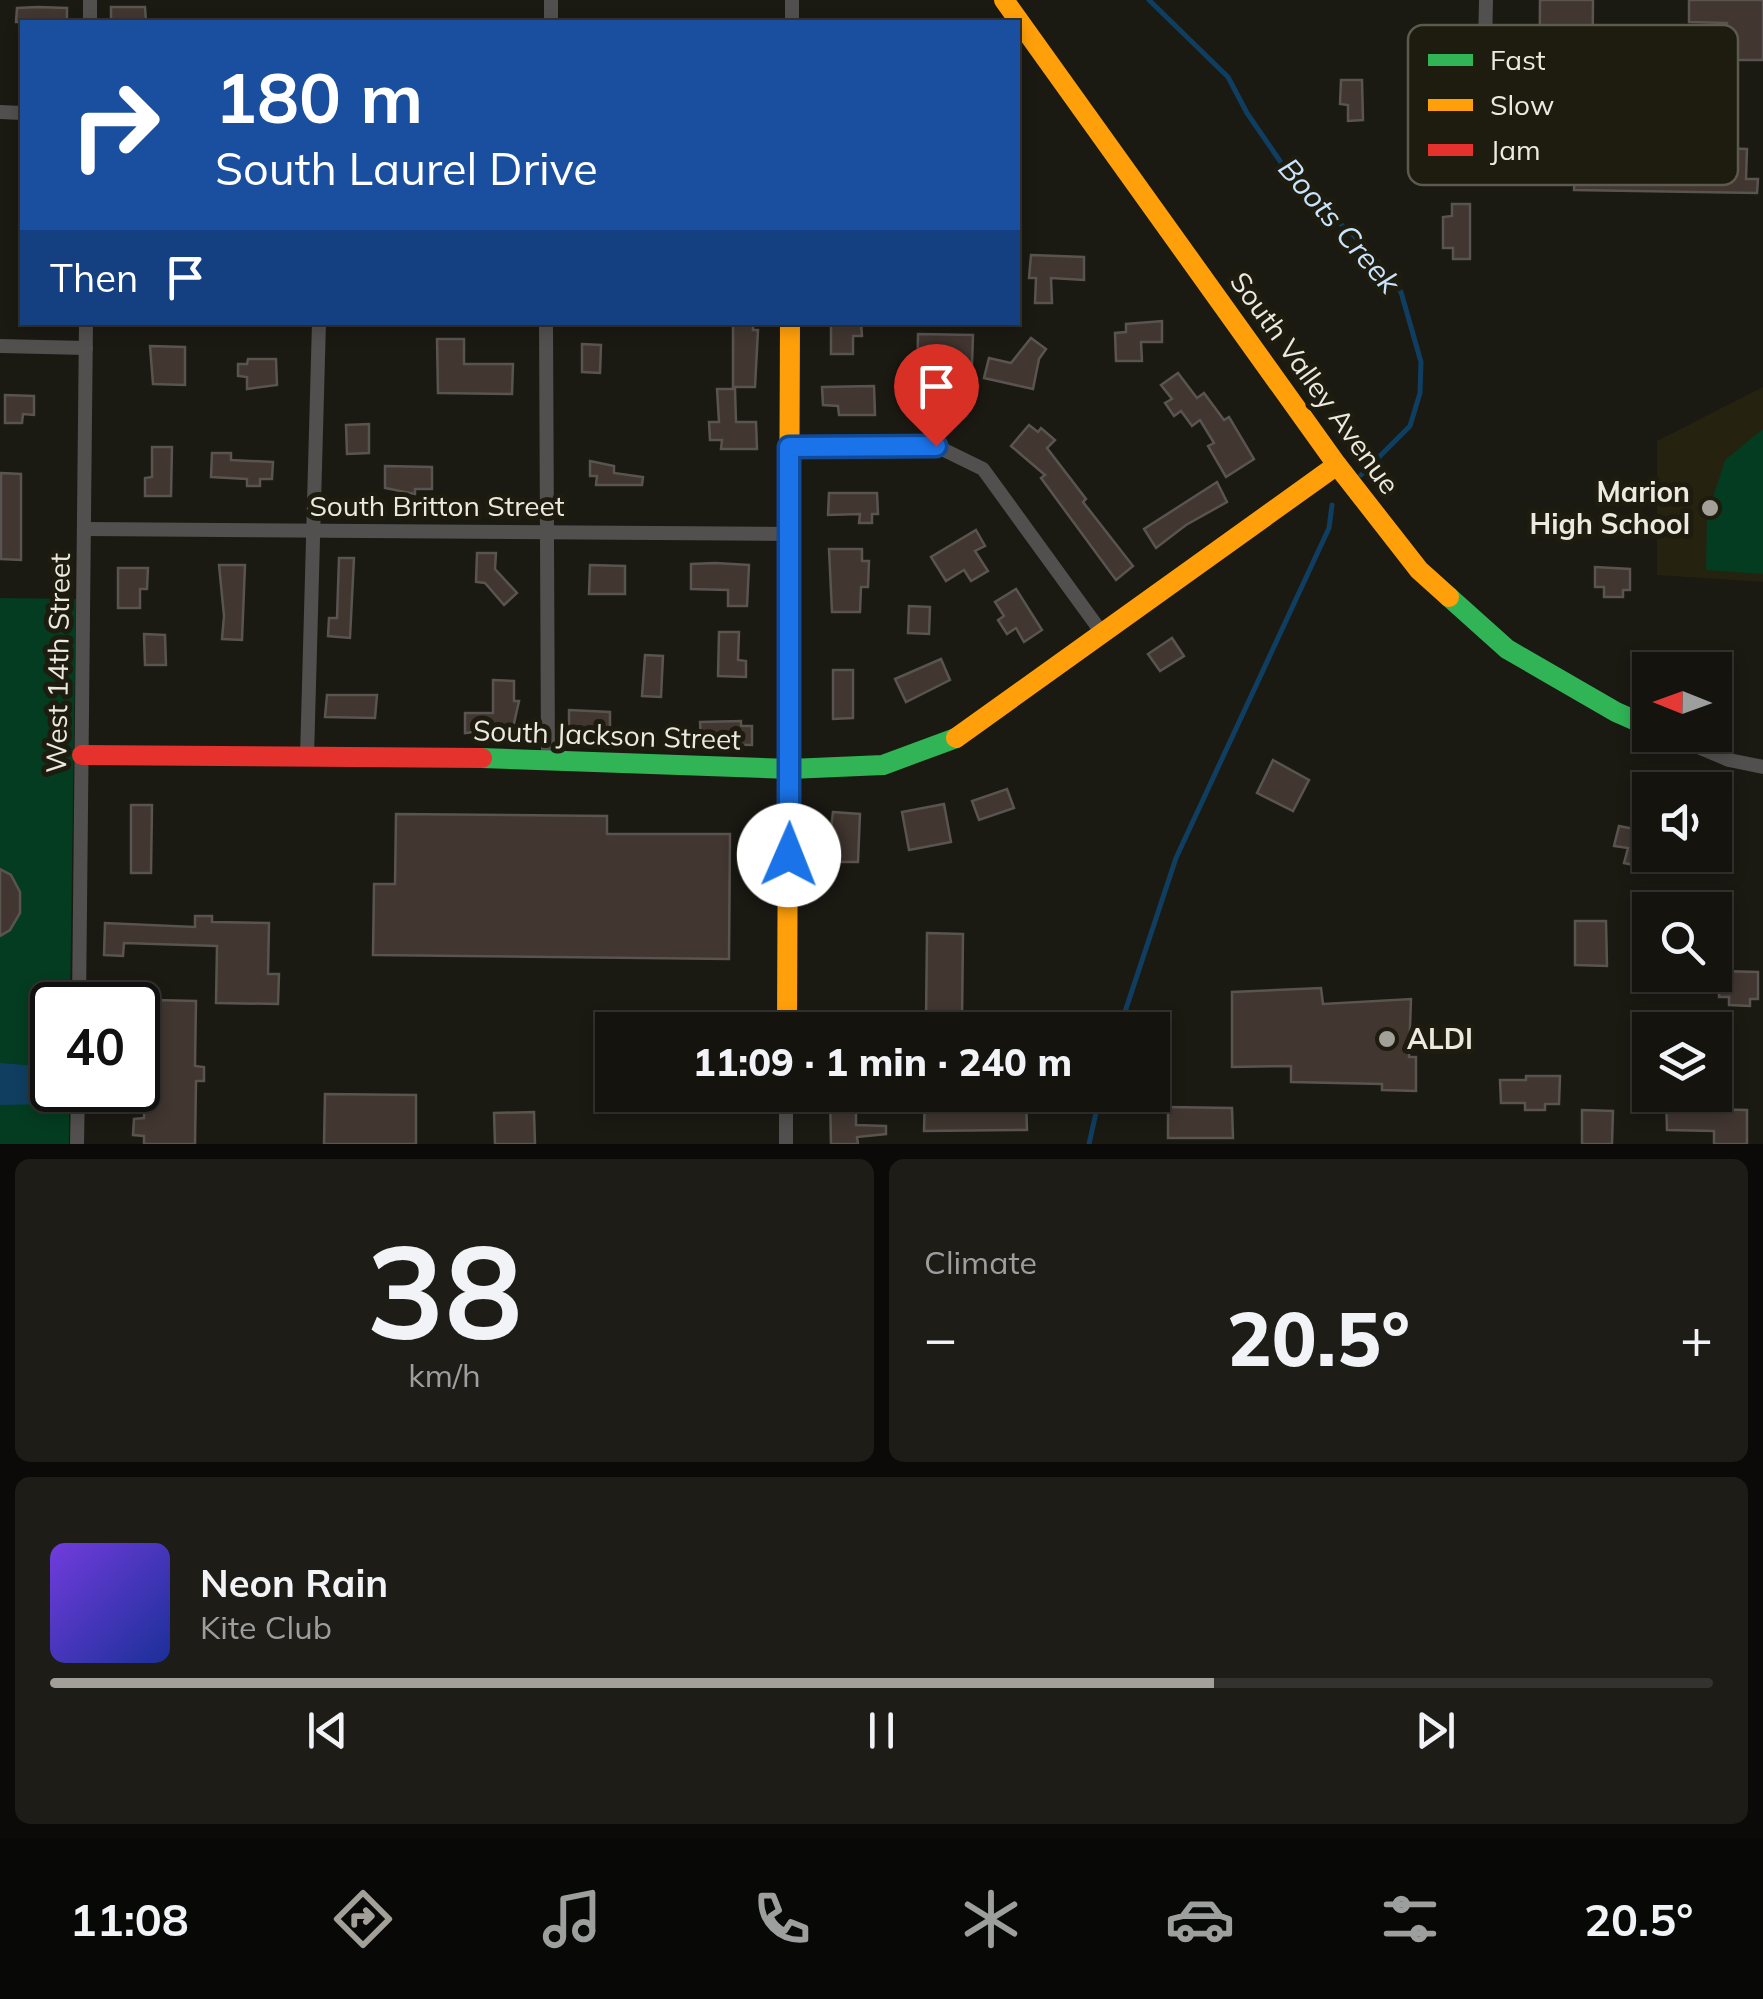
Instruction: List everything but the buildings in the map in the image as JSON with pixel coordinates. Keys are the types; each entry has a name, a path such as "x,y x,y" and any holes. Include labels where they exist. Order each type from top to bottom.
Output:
{"street":[{"path":"1485,25 1486,0"},
{"name":"South Valley Avenue","path":"1020,22 1337,465 1419,570 1507,649 1632,719"},
{"name":"West 14th Street","path":"79,982 86,325"},
{"path":"306,757 316,531 319,325"},
{"path":"546,325 548,758"},
{"path":"787,1012 790,325"},
{"path":"0,346 86,348"},
{"path":"789,447 936,446 984,469 1102,633"},
{"name":"South Jackson Street","path":"82,755 548,758 790,769 884,765 956,738 1337,465"},
{"name":"South Britton Street","path":"84,529 789,534"},
{"path":"1710,752 1763,767"},
{"path":"77,1144 78,1112"},
{"path":"786,1112 786,1144"}],"shaded area":[{"name":"Marion High School","path":"1763,387 1763,582 1657,575 1657,441"}],"green space":[{"path":"1763,429 1763,574 1706,570 1707,517 1725,460"},
{"path":"0,598 76,599 70,982 30,982 30,1112 69,1112 69,1144 0,1144"}],"water":[{"path":"0,1063 30,1065 30,1104 0,1105"}],"waterway":[{"name":"Boots Creek","path":"1149,0 1228,77 1247,113 1293,180 1369,250 1401,292 1421,362 1420,393 1410,426 1361,475"},
{"name":"Boots Creek","path":"1125,1012 1176,858 1329,528 1332,505"},
{"name":"Boots Creek","path":"1089,1144 1096,1112"}],"traffic: fast":[{"path":"1449,597 1507,649 1632,719"},
{"path":"482,758 790,769 883,765 956,738"}],"traffic: slow":[{"path":"1004,0 1018,20"},
{"path":"1020,22 1337,465 1419,570 1449,597"},
{"path":"787,1012 790,325"},
{"path":"956,738 1337,465"}],"traffic: jam":[{"path":"82,755 482,758"}],"place":[{"name":"Marion High School","path":"1710,508"},
{"name":"ALDI","path":"1387,1039"}],"route":[{"path":"789,855 789,447 936,446"}]}
